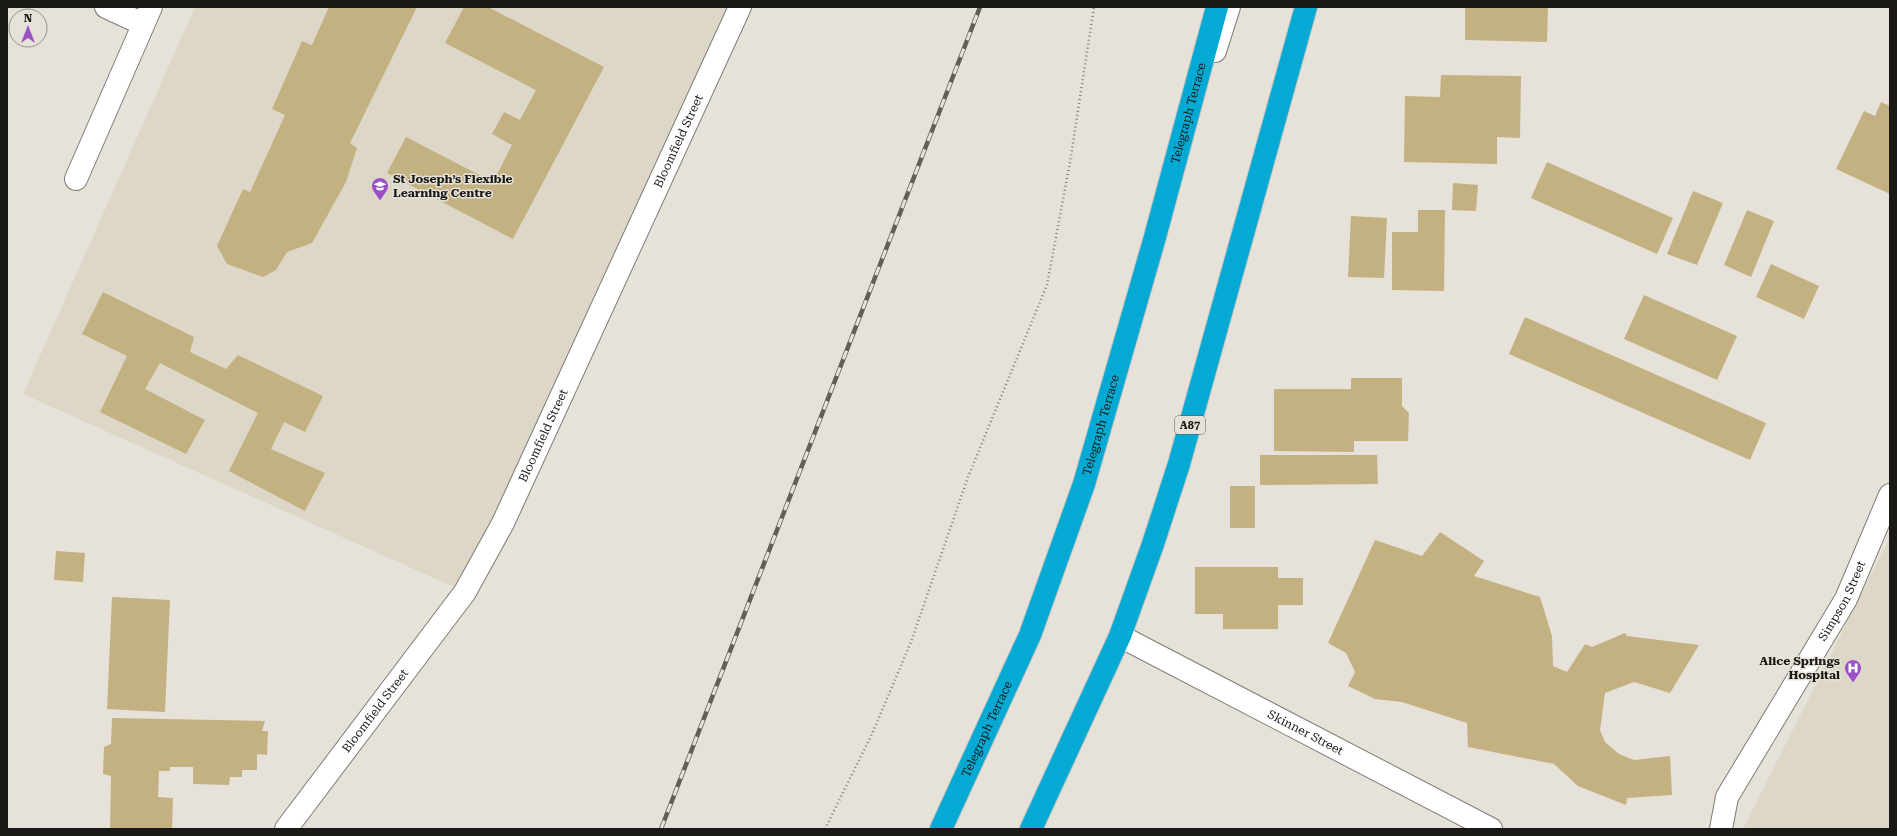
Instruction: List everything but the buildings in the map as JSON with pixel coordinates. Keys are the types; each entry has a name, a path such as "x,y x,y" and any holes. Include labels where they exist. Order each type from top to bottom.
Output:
{"highway":[{"name":"Telegraph Terrace","path":"941,829 1032,628 1084,484 1217,7"},
{"name":"A87","path":"1032,829 1120,636 1179,464 1306,7"}],"street":[{"path":"76,179 147,16 106,7"},
{"name":"Bloomfield Street","path":"286,829 465,592 499,530 740,7"},
{"path":"1154,237 1229,7"},
{"name":"Simpson Street","path":"1721,829 1727,797 1846,599 1890,494"},
{"name":"Skinner Street","path":"1120,636 1491,829"}],"path":[{"path":"825,829 872,734 911,642 968,477 1047,285 1070,162 1094,7"}],"shaded area":[{"name":"St Joseph’s Flexible Learning Centre","path":"195,7 740,7 465,592 23,394"},
{"name":"Alice Springs Hospital","path":"1890,537 1890,829 1743,829"}],"railway":[{"path":"661,829 980,7"}],"place":[{"name":"St Joseph’s Flexible Learning Centre","path":"380,201"},
{"name":"Alice Springs Hospital","path":"1853,683"}]}
